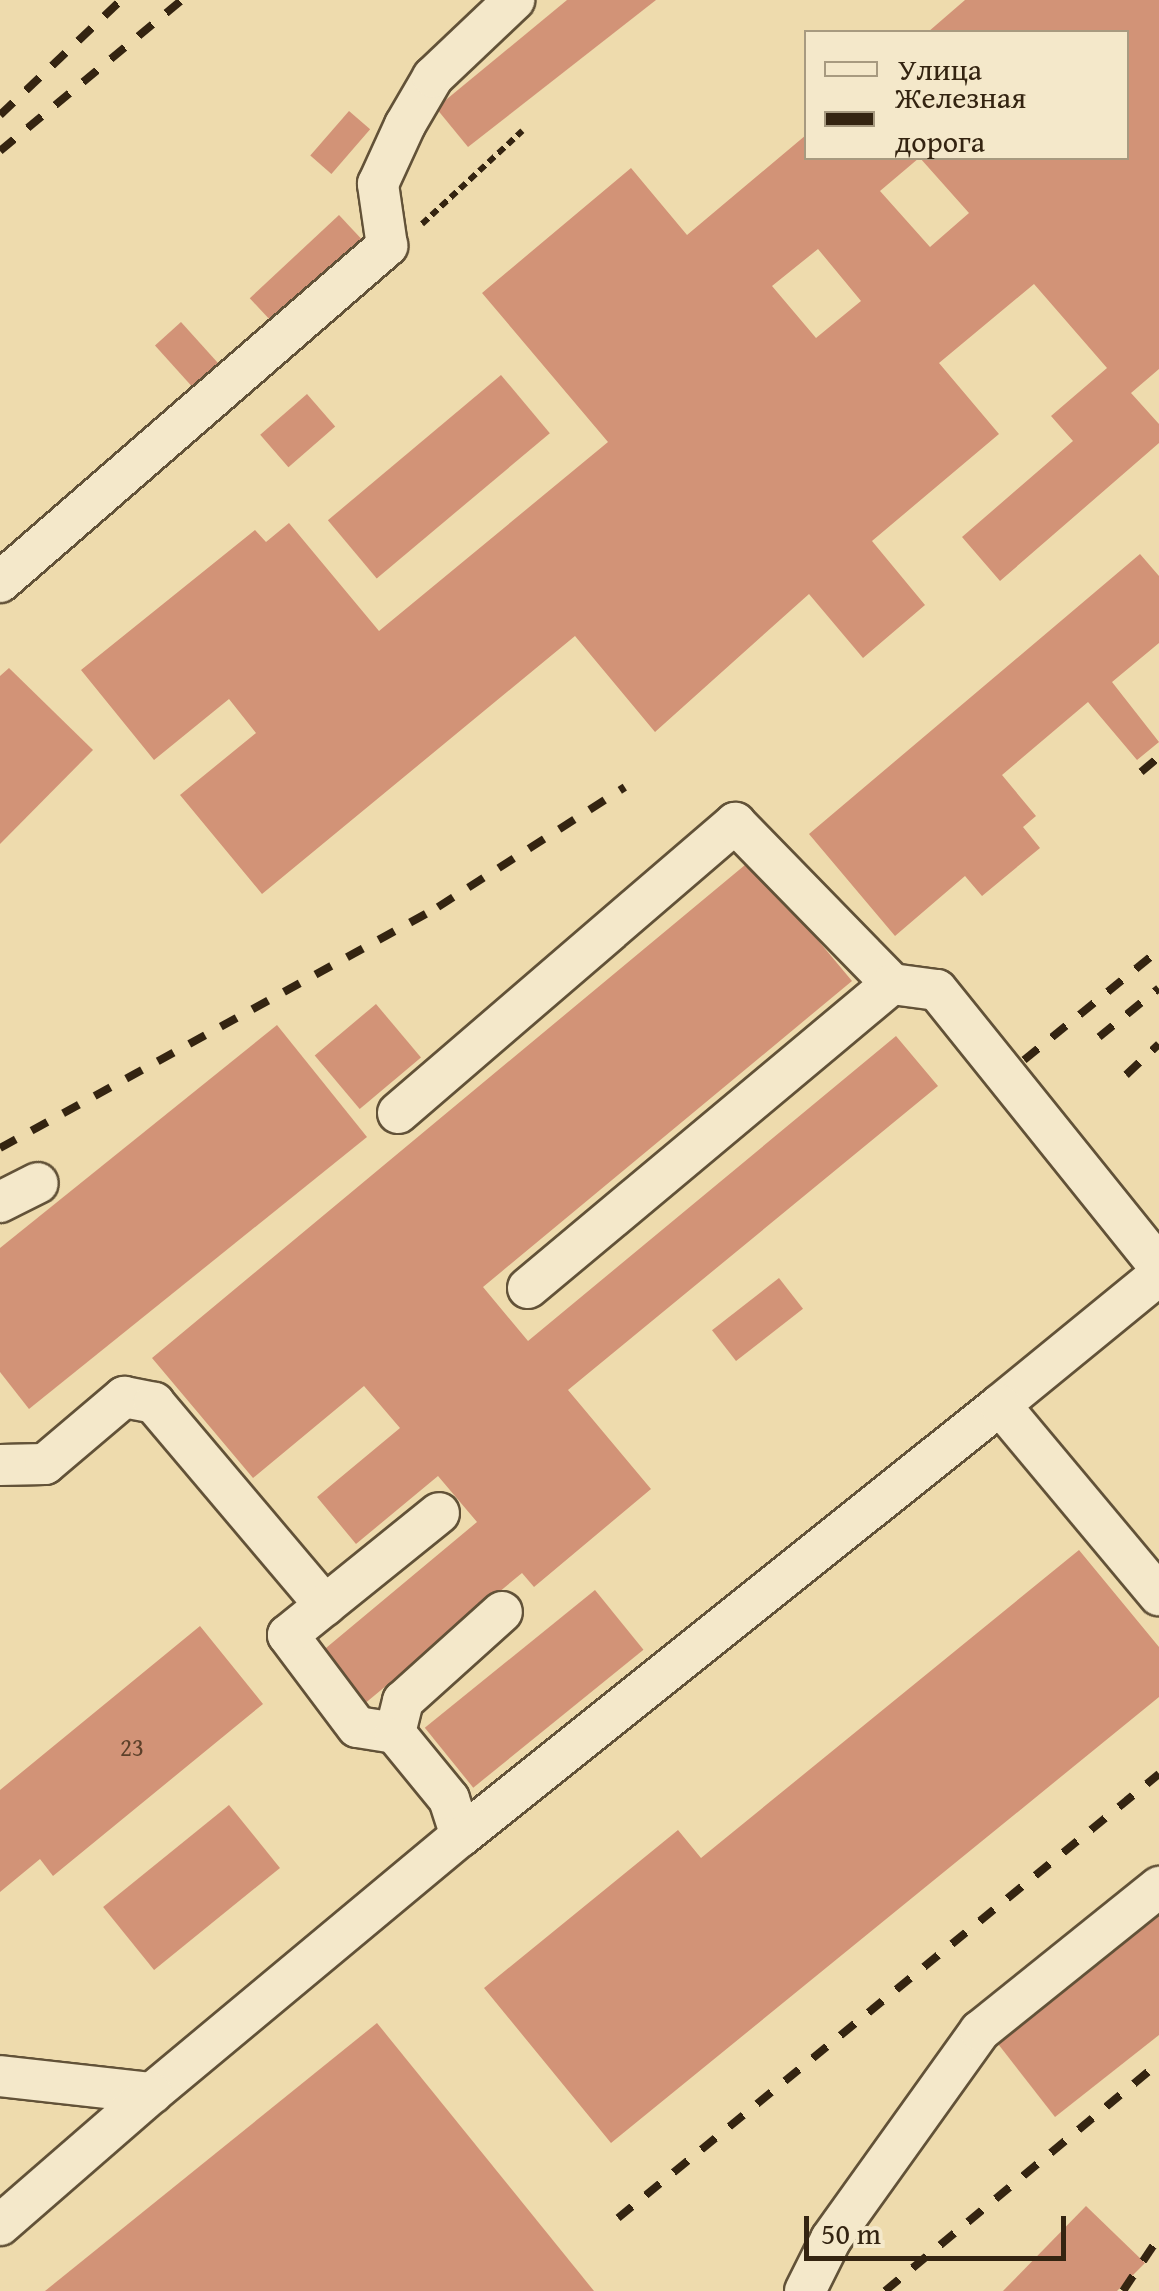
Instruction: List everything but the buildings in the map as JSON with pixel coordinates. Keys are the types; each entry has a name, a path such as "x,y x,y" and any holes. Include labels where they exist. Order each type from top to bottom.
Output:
{"lane":[{"path":"0,582 387,246 378,184 405,125 432,77 514,0"},
{"path":"398,1113 736,824 892,984 937,990 1159,1266"},
{"path":"528,1288 892,984"},
{"path":"0,1202 38,1183"},
{"path":"0,2224 461,1836 1159,1275"},
{"path":"0,1464 45,1464 124,1397 154,1403 324,1605"},
{"path":"1000,1406 1159,1596"},
{"path":"438,1513 288,1635 358,1726 395,1733 448,1799 461,1836"},
{"path":"395,1733 402,1701 502,1612"},
{"path":"805,2291 831,2239 980,2031 1159,1887"},
{"path":"0,2076 152,2093"}],"path":[{"path":"387,246 431,218 522,131"}],"railway":[{"path":"0,115 121,0"},
{"path":"0,151 182,0"},
{"path":"1141,772 1159,757"},
{"path":"0,1148 438,907 625,787"},
{"path":"1024,1060 1159,950"},
{"path":"1099,1037 1159,988"},
{"path":"1126,1075 1159,1044"},
{"path":"618,2218 1159,1774"},
{"path":"885,2291 1159,2063"},
{"path":"1123,2291 1159,2237"}]}
